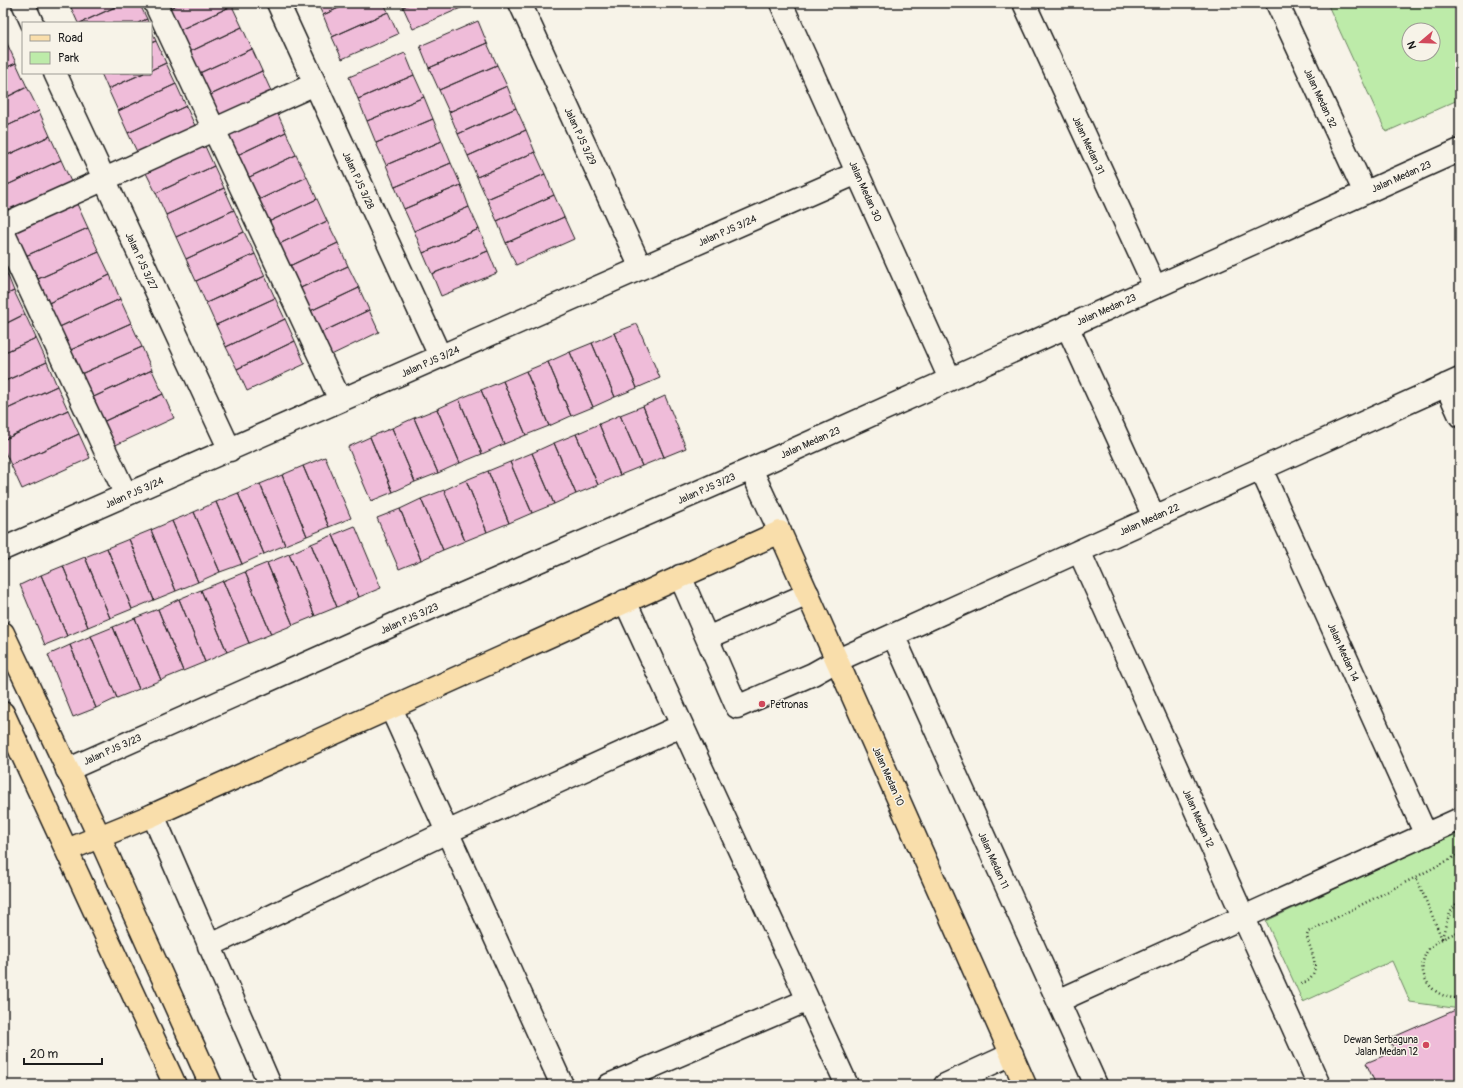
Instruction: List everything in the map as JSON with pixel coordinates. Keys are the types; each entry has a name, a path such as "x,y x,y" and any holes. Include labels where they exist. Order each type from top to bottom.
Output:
{"main road":[{"path":"67,850 153,815 780,532"},
{"name":"Jalan Medan 10","path":"780,532 1025,1085"},
{"path":"3,633 99,836 211,1085"},
{"path":"3,713 175,1085"}],"street":[{"path":"23,3 32,22"},
{"path":"155,3 340,400"},
{"name":"Jalan PJS 3/28","path":"278,3 440,356"},
{"name":"Jalan PJS 3/29","path":"520,3 641,268"},
{"name":"Jalan Medan 30","path":"781,3 950,379"},
{"name":"Jalan Medan 31","path":"1024,3 1155,287"},
{"name":"Jalan Medan 32","path":"1277,3 1365,193"},
{"name":"Jalan PJS 3/27","path":"55,74 230,450"},
{"path":"3,225 315,84"},
{"name":"Jalan Medan 23","path":"751,469 1460,150"},
{"name":"Jalan PJS 3/24","path":"5,543 126,495 230,450 340,400 857,173"},
{"path":"3,232 126,495"},
{"path":"1067,326 1154,517"},
{"path":"1453,382 1460,416"},
{"name":"Jalan Medan 22","path":"707,638 737,707 813,674 838,660 1453,382"},
{"name":"Jalan Medan 10","path":"751,469 780,532"},
{"name":"Jalan PJS 3/23","path":"67,770 419,613 751,469"},
{"name":"Jalan Medan 14","path":"1261,469 1426,834"},
{"name":"Jalan Medan 12","path":"1079,551 1319,1085"},
{"path":"680,576 707,638 808,594"},
{"path":"625,601 681,726 847,1085"},
{"name":"Jalan Medan 11","path":"893,635 1096,1085"},
{"path":"391,708 562,1085"},
{"path":"209,946 447,832 681,726"},
{"path":"153,815 270,1085"},
{"path":"1058,1001 1460,819"},
{"path":"609,1085 808,1000"},
{"path":"945,1085 1012,1054"}],"path":[{"path":"1278,994 1310,979 1313,973 1315,961 1307,936 1312,929 1460,854"},
{"path":"1416,877 1442,939"},
{"path":"1442,939 1447,919 1454,905 1460,900"},
{"path":"1460,931 1442,939 1427,951 1423,971 1426,981 1432,990 1441,996 1460,998"}],"green space":[{"path":"1327,3 1460,3 1460,99 1386,132"},
{"path":"1460,831 1460,1009 1410,1002 1392,961 1303,1002 1266,921"}],"building":[{"path":"69,3 124,3 82,22 78,22"},
{"path":"124,3 139,3 147,19 140,22 82,22"},
{"path":"159,3 181,3 163,11"},
{"path":"181,3 230,3 232,6 173,33 163,11"},
{"path":"317,3 350,3 323,15"},
{"path":"350,3 384,3 388,12 332,37 323,15"},
{"path":"401,3 412,3 403,7"},
{"path":"412,3 472,3 413,29 403,7"},
{"path":"232,6 242,27 183,55 173,33"},
{"path":"388,12 398,34 342,59 332,37"},
{"path":"147,19 148,22 140,22"},
{"path":"478,21 487,43 429,68 420,46"},
{"path":"242,27 252,49 193,76 183,55"},
{"path":"152,31 156,41 152,43"},
{"path":"5,39 16,63 3,69 3,40"},
{"path":"156,41 166,63 152,70 152,43"},
{"path":"487,43 497,65 439,90 429,68"},
{"path":"252,49 262,71 204,98 193,76"},
{"path":"405,53 414,75 358,99 349,77"},
{"path":"16,63 27,87 3,99 3,69"},
{"path":"166,63 176,84 118,111 108,89 142,74 152,74 152,70"},
{"path":"497,65 507,86 449,112 439,90"},
{"path":"262,71 272,93 213,120 204,98"},
{"path":"101,74 142,74 108,89"},
{"path":"414,75 424,97 367,121 358,99"},
{"path":"176,84 186,106 128,133 118,111"},
{"path":"507,86 516,108 458,134 449,112"},
{"path":"27,87 39,111 3,128 3,99"},
{"path":"424,97 433,119 376,143 367,121"},
{"path":"186,106 196,128 138,154 128,133"},
{"path":"516,108 526,130 468,156 458,134"},
{"path":"276,110 286,132 231,158 221,136"},
{"path":"39,111 50,136 3,157 3,128"},
{"path":"433,119 442,141 386,165 376,143"},
{"path":"526,130 535,152 477,177 468,156"},
{"path":"286,132 296,155 241,181 231,158"},
{"path":"50,136 61,160 3,187 3,157"},
{"path":"442,141 451,163 395,187 386,165"},
{"path":"204,144 214,166 156,193 145,171"},
{"path":"535,152 545,174 487,199 477,177"},
{"path":"296,155 307,177 252,203 241,181"},
{"path":"61,160 72,184 3,216 3,187"},
{"path":"451,163 461,185 404,209 395,187"},
{"path":"214,166 224,188 166,215 156,193"},
{"path":"545,174 554,195 497,221 487,199"},
{"path":"307,177 317,199 262,225 252,203"},
{"path":"461,185 469,207 414,231 404,209"},
{"path":"224,188 234,210 176,237 166,215"},
{"path":"554,195 564,217 506,243 497,221"},
{"path":"317,199 327,221 273,247 262,225"},
{"path":"77,204 88,228 21,258 10,234"},
{"path":"469,207 479,229 423,253 414,231"},
{"path":"234,210 244,232 186,259 176,237"},
{"path":"564,217 574,239 516,265 506,243"},
{"path":"327,221 338,243 283,269 273,247"},
{"path":"88,228 99,252 31,282 21,258"},
{"path":"479,229 488,251 432,274 423,253"},
{"path":"244,232 255,254 196,281 186,259"},
{"path":"338,243 348,266 294,291 283,269"},
{"path":"488,251 497,273 441,296 432,274"},
{"path":"99,252 110,275 42,306 31,282"},
{"path":"255,254 265,276 206,303 196,281"},
{"path":"4,266 14,291 3,296 3,267"},
{"path":"348,266 359,288 304,314 294,291"},
{"path":"110,275 120,299 53,330 42,306"},
{"path":"265,276 275,298 216,325 206,303"},
{"path":"359,288 369,310 314,336 304,314"},
{"path":"14,291 25,314 3,325 3,296"},
{"path":"275,298 285,319 226,347 216,325"},
{"path":"120,299 131,323 64,353 53,330"},
{"path":"369,310 379,332 325,358 314,336"},
{"path":"25,314 36,338 3,353 3,325"},
{"path":"285,319 295,341 237,369 226,347"},
{"path":"131,323 142,347 74,377 64,353"},
{"path":"637,324 660,378 637,388 614,333"},
{"path":"614,333 637,388 615,397 592,343"},
{"path":"36,338 47,362 3,382 3,353"},
{"path":"295,341 305,364 247,391 237,369"},
{"path":"592,343 615,397 593,407 570,352"},
{"path":"142,347 152,370 85,401 74,377"},
{"path":"570,352 593,407 571,416 548,362"},
{"path":"47,362 57,386 3,411 3,382"},
{"path":"548,362 571,416 549,426 526,371"},
{"path":"152,370 163,394 96,425 85,401"},
{"path":"526,371 549,426 526,435 503,381"},
{"path":"503,381 526,435 504,444 481,390"},
{"path":"57,386 68,410 3,440 3,411"},
{"path":"481,390 504,444 482,454 459,399"},
{"path":"163,394 174,418 107,449 96,425"},
{"path":"665,396 686,448 664,457 643,406"},
{"path":"459,399 482,454 460,463 437,409"},
{"path":"643,406 664,457 642,466 620,415"},
{"path":"437,409 460,463 438,473 414,418"},
{"path":"68,410 79,434 11,465 3,448 3,440"},
{"path":"620,415 642,466 620,475 599,424"},
{"path":"414,418 438,473 415,482 392,428"},
{"path":"599,424 620,475 598,485 576,434"},
{"path":"392,428 415,482 393,492 370,437"},
{"path":"79,434 90,458 22,489 11,465"},
{"path":"576,434 598,485 576,494 554,443"},
{"path":"370,437 393,492 371,501 348,447"},
{"path":"554,443 576,494 554,504 532,453"},
{"path":"532,453 554,504 532,513 510,462"},
{"path":"325,457 351,518 329,527 303,466"},
{"path":"510,462 532,513 509,523 488,471"},
{"path":"303,466 329,527 307,536 282,475"},
{"path":"488,471 509,523 487,532 466,480"},
{"path":"282,475 307,536 285,545 260,484"},
{"path":"466,480 487,532 465,541 444,490"},
{"path":"260,484 285,545 264,554 238,493"},
{"path":"444,490 465,541 443,550 421,499"},
{"path":"238,493 264,554 242,564 216,502"},
{"path":"421,499 443,550 421,560 400,509"},
{"path":"216,502 242,564 220,572 194,512"},
{"path":"400,509 421,560 399,569 377,518"},
{"path":"194,512 220,572 198,582 172,521"},
{"path":"172,521 198,582 176,591 151,530"},
{"path":"355,526 381,588 359,597 333,535"},
{"path":"151,530 176,591 154,600 129,539"},
{"path":"333,535 359,597 337,607 311,544"},
{"path":"129,539 154,600 132,609 107,548"},
{"path":"311,544 337,607 315,616 289,554"},
{"path":"107,548 132,609 110,618 85,557"},
{"path":"289,554 315,616 293,625 267,563"},
{"path":"85,557 110,618 88,627 63,566"},
{"path":"267,563 293,625 271,634 245,572"},
{"path":"63,566 88,627 67,636 41,575"},
{"path":"245,572 271,634 249,643 223,581"},
{"path":"41,575 67,636 45,645 20,585"},
{"path":"223,581 249,643 227,652 201,590"},
{"path":"201,590 227,652 205,662 179,599"},
{"path":"179,599 205,662 183,671 158,609"},
{"path":"158,609 183,671 161,680 135,618"},
{"path":"135,618 161,680 139,689 113,627"},
{"path":"113,627 139,689 117,698 91,636"},
{"path":"91,636 117,698 96,708 70,645"},
{"path":"70,645 96,708 73,717 48,655"},
{"name":"Dewan Serbaguna Jalan Medan 12","path":"1460,1008 1460,1085 1376,1085 1366,1063 1395,1051 1389,1039"}],"place":[{"name":"Petronas","path":"762,704"},
{"name":"Dewan Serbaguna Jalan Medan 12","path":"1426,1045"}]}
